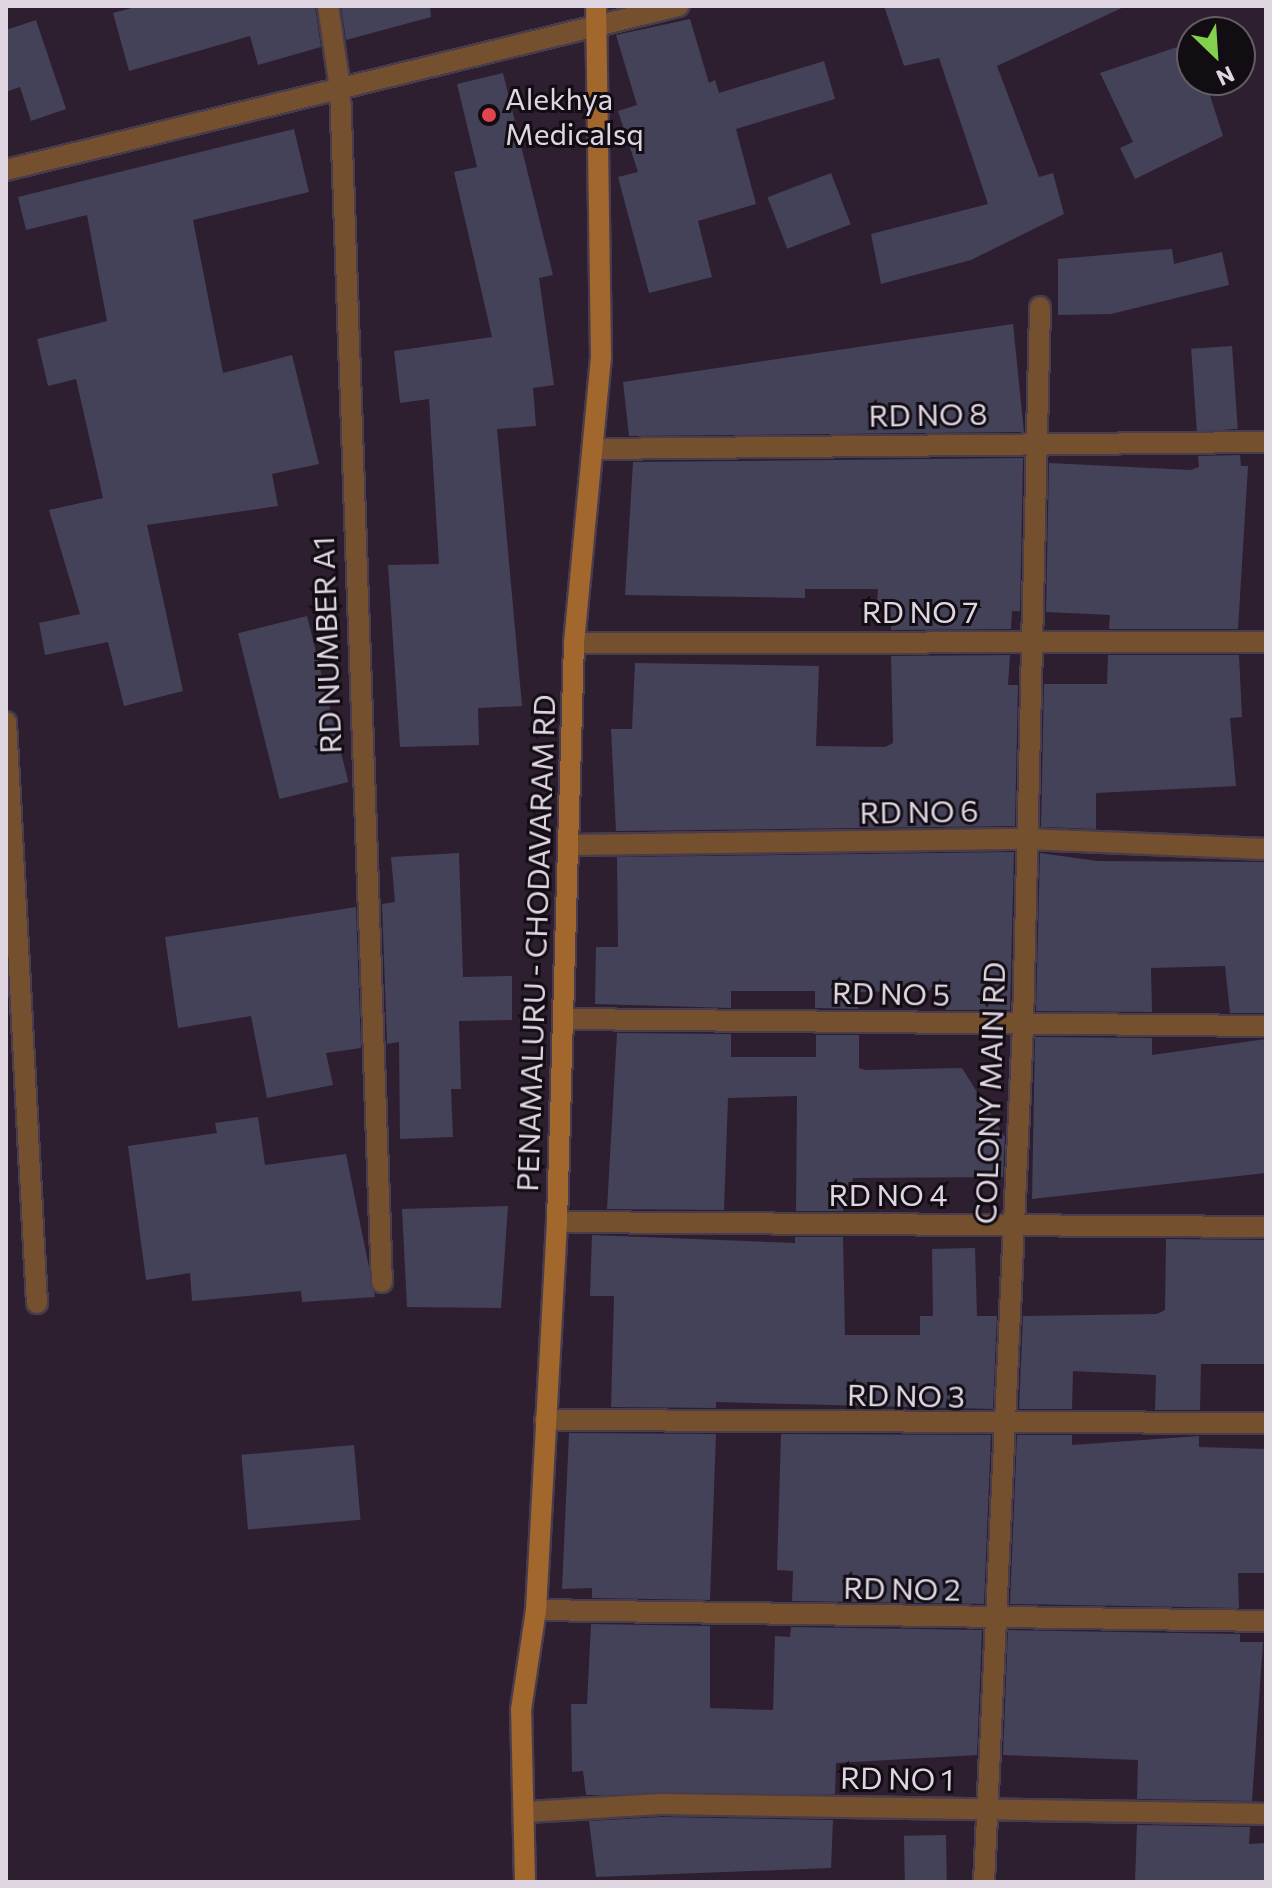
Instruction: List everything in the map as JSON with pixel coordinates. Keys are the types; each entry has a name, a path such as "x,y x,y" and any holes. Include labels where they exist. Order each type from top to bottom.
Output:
{"main road":[{"name":"PENAMALURU - CHODAVARAM RD","path":"525,1882 527,1812 521,1710 536,1610 557,1222 572,845 574,643 601,357 596,6"}],"street":[{"name":"RD NUMBER A1","path":"328,6 340,88 382,1282"},
{"path":"6,170 678,6"},
{"name":"COLONY MAIN RD","path":"984,1882 997,1620 1002,1426 1023,1025 1027,641 1040,442 1040,307"},
{"name":"RD NO 8","path":"594,449 1264,442"},
{"name":"RD NO 7","path":"574,643 1266,642"},
{"path":"6,722 37,1303"},
{"name":"RD NO 6","path":"572,845 1027,839 1266,849"},
{"name":"RD NO 5","path":"564,1019 1266,1026"},
{"name":"RD NO 4","path":"557,1222 1266,1227"},
{"name":"RD NO 3","path":"545,1420 1002,1426 1266,1423"},
{"name":"RD NO 2","path":"536,1610 997,1620 1266,1621"},
{"name":"RD NO 1","path":"527,1812 661,1804 1266,1814"}],"building":[{"path":"139,6 315,6 321,47 258,65 250,36 129,71 113,13"},
{"path":"341,6 430,6 431,17 346,40"},
{"path":"884,6 1126,6 997,66 1039,177 1053,173 1064,214 971,260 881,284 871,234 988,204 939,58 904,66"},
{"path":"690,19 709,83 715,80 719,93 824,61 835,99 736,129 756,204 698,221 712,277 649,293 618,177 638,172 618,111 637,105 616,35"},
{"path":"36,20 66,109 31,121 20,87 6,92 6,30"},
{"path":"1176,47 1176,96 1210,96 1223,136 1135,179 1120,148 1133,142 1100,73"},
{"path":"503,73 553,275 539,278 554,385 533,388 536,426 497,429 522,706 478,708 479,745 400,747 388,565 439,564 429,399 400,403 394,351 492,337 454,172 477,167 457,84"},
{"path":"294,129 309,192 193,220 223,373 292,355 319,464 272,474 278,506 147,525 183,691 124,706 108,642 45,655 39,623 80,614 49,510 103,498 76,379 48,386 37,339 107,321 87,215 26,230 18,197"},
{"path":"831,173 851,224 787,249 768,197"},
{"path":"1172,249 1174,264 1222,252 1229,285 1111,314 1058,315 1058,259"},
{"path":"1013,324 1024,432 629,436 623,382"},
{"path":"1232,346 1238,429 1197,432 1191,349"},
{"path":"1240,455 1241,466 1248,466 1238,629 1109,629 1110,615 1046,612 1049,463 1191,470 1199,467 1198,456"},
{"path":"1023,458 1020,611 1012,611 1011,629 891,630 890,603 877,603 878,589 805,589 805,598 625,595 633,462"},
{"path":"307,616 348,782 279,799 238,633"},
{"path":"1010,655 1008,685 1018,685 1015,826 616,831 611,729 632,729 635,663 819,666 816,746 885,747 893,743 891,656"},
{"path":"1108,655 1239,655 1242,717 1230,718 1236,786 1096,793 1096,829 1041,827 1044,684 1107,684"},
{"path":"1014,852 1010,1010 946,1010 945,990 858,992 858,1009 815,1008 815,991 731,991 731,1008 595,1004 596,947 618,947 617,857"},
{"path":"459,853 463,977 512,976 512,1020 459,1021 461,1089 451,1089 453,1137 400,1139 399,1042 387,1044 382,904 395,902 391,857"},
{"path":"1040,853 1097,861 1266,862 1266,1013 1230,1013 1225,966 1151,968 1152,1012 1036,1011"},
{"path":"356,907 361,1048 326,1053 333,1085 267,1098 251,1016 178,1028 165,937"},
{"path":"617,1033 731,1034 731,1057 816,1057 816,1035 859,1035 859,1068 962,1068 1005,1137 1003,1177 853,1178 843,1211 796,1211 797,1096 728,1098 724,1210 607,1209"},
{"path":"1035,1037 1152,1038 1152,1055 1266,1039 1266,1173 1032,1199"},
{"path":"258,1117 265,1165 346,1154 375,1297 302,1302 301,1291 192,1301 190,1273 146,1280 128,1146 217,1133 215,1123"},
{"path":"508,1206 501,1308 407,1307 402,1209"},
{"path":"592,1235 795,1243 795,1237 843,1237 845,1335 920,1335 920,1316 933,1316 932,1249 975,1248 977,1316 997,1316 993,1409 716,1402 716,1408 611,1407 614,1296 590,1296"},
{"path":"1166,1239 1266,1240 1266,1364 1201,1364 1200,1410 1155,1410 1156,1375 1073,1371 1072,1409 1019,1409 1023,1316 1157,1314 1165,1310"},
{"path":"569,1433 716,1434 710,1600 592,1598 592,1588 562,1589"},
{"path":"781,1434 991,1435 984,1604 792,1601 793,1571 777,1570"},
{"path":"1017,1435 1072,1435 1072,1445 1199,1436 1199,1447 1266,1449 1266,1573 1238,1573 1239,1608 1010,1604"},
{"path":"354,1445 361,1520 248,1530 241,1455"},
{"path":"591,1624 710,1626 710,1708 773,1710 775,1636 790,1637 791,1627 982,1630 977,1755 836,1763 835,1794 586,1795 583,1771 572,1772 571,1704 587,1704"},
{"path":"1008,1630 1240,1634 1240,1642 1263,1642 1252,1801 1137,1799 1138,1760 1003,1755"},
{"path":"661,1817 833,1820 831,1868 596,1877 589,1821"},
{"path":"1137,1825 1250,1827 1249,1844 1266,1843 1266,1882 1135,1882"},
{"path":"946,1835 947,1880 905,1881 904,1836"}],"place":[{"name":"Alekhya Medicalsq","path":"489,115"}]}
